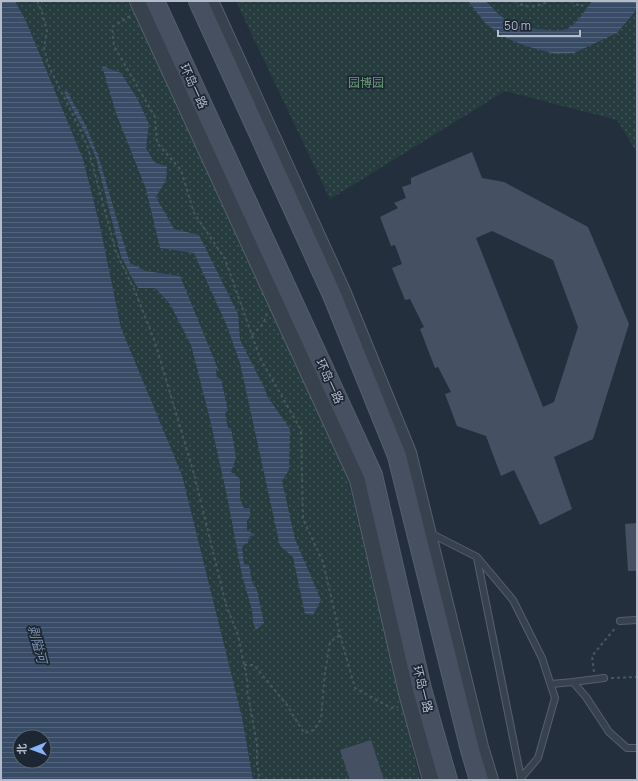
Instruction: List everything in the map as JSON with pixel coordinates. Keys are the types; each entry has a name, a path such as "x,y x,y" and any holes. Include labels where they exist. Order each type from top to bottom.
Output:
{"main road":[{"path":"198,1 332,295 397,456 420,528 470,750 479,780"},
{"name":"环岛一路","path":"145,4 373,475 422,689 448,780"}],"street":[{"path":"210,1 345,298 408,453 420,528 490,780"},
{"path":"145,4 275,300 358,480 411,707 431,780"}],"lane":[{"path":"420,528 477,557 513,600 542,658 556,698 538,758 521,779"},
{"path":"477,557 521,779"},
{"path":"620,621 637,620"},
{"path":"551,684 604,678"},
{"path":"573,682 586,697 609,732 628,748 637,748"}],"path":[{"path":"37,1 42,12 47,31 44,48 49,67 88,148 116,252 135,291 155,342 194,474 226,604 238,635 248,684 247,690 257,744 257,764 260,780"},
{"path":"515,1 524,6 532,7 540,6 548,1"},
{"path":"571,1 581,7 586,1"},
{"path":"145,4 112,27 114,46 155,117 157,143 181,170 194,213 225,259 260,358 301,430 303,519 323,562 340,635 355,688 391,708 411,707"},
{"path":"252,336 263,324 270,306 275,300"},
{"path":"595,679 592,656 620,621"},
{"path":"244,665 254,665 287,705 304,733 314,730 321,719 325,672 330,642 340,635"},
{"path":"604,678 637,677"}],"green space":[{"path":"15,1 130,1 252,264 348,480 420,780 253,780 242,717 182,475 121,328 100,226 83,159 26,21"},
{"name":"园博园","path":"236,1 637,1 637,153 617,120 505,91 330,199"}],"water":[{"name":"剥隘河","path":"1,1 15,1 26,21 83,159 100,226 121,328 182,475 242,717 253,780 1,780"},
{"path":"468,1 486,1 503,17 511,22 519,26 541,30 563,30 571,27 592,1 637,1 637,6 634,13 617,33 574,53 555,54 526,46 506,38 486,24"},
{"path":"102,66 121,73 138,100 149,124 146,148 154,162 167,167 166,180 156,197 174,229 199,235 238,314 240,340 265,389 267,396 290,429 289,470 282,481 295,539 321,600 313,615 305,614 293,557 280,546 240,363 227,326 194,253 160,248 146,189 116,113"},
{"path":"67,91 86,126 99,158 130,263 146,271 180,276 218,369 216,370 217,379 221,379 228,411 225,413 228,428 231,428 236,458 231,472 240,479 240,499 244,508 250,508 250,517 247,520 247,530 255,535 249,537 248,543 242,546 244,564 249,565 252,582 257,590 264,623 256,630 242,575 227,496 209,415 191,345 170,304 155,288 138,288 121,256 96,158 64,93"}],"building":[{"path":"472,152 482,178 504,182 588,227 629,324 593,439 554,457 572,509 540,525 514,470 501,476 486,436 457,426 445,394 451,392 438,367 435,368 420,329 424,327 410,299 405,300 392,268 402,264 395,245 391,246 380,217 398,208 394,203 406,198 402,187 411,184 411,178","holes":["492,231 553,260 578,327 554,402 543,407 476,238"]},
{"path":"637,523 637,571 628,571 625,524"},
{"path":"371,740 384,780 350,780 340,750"}]}
